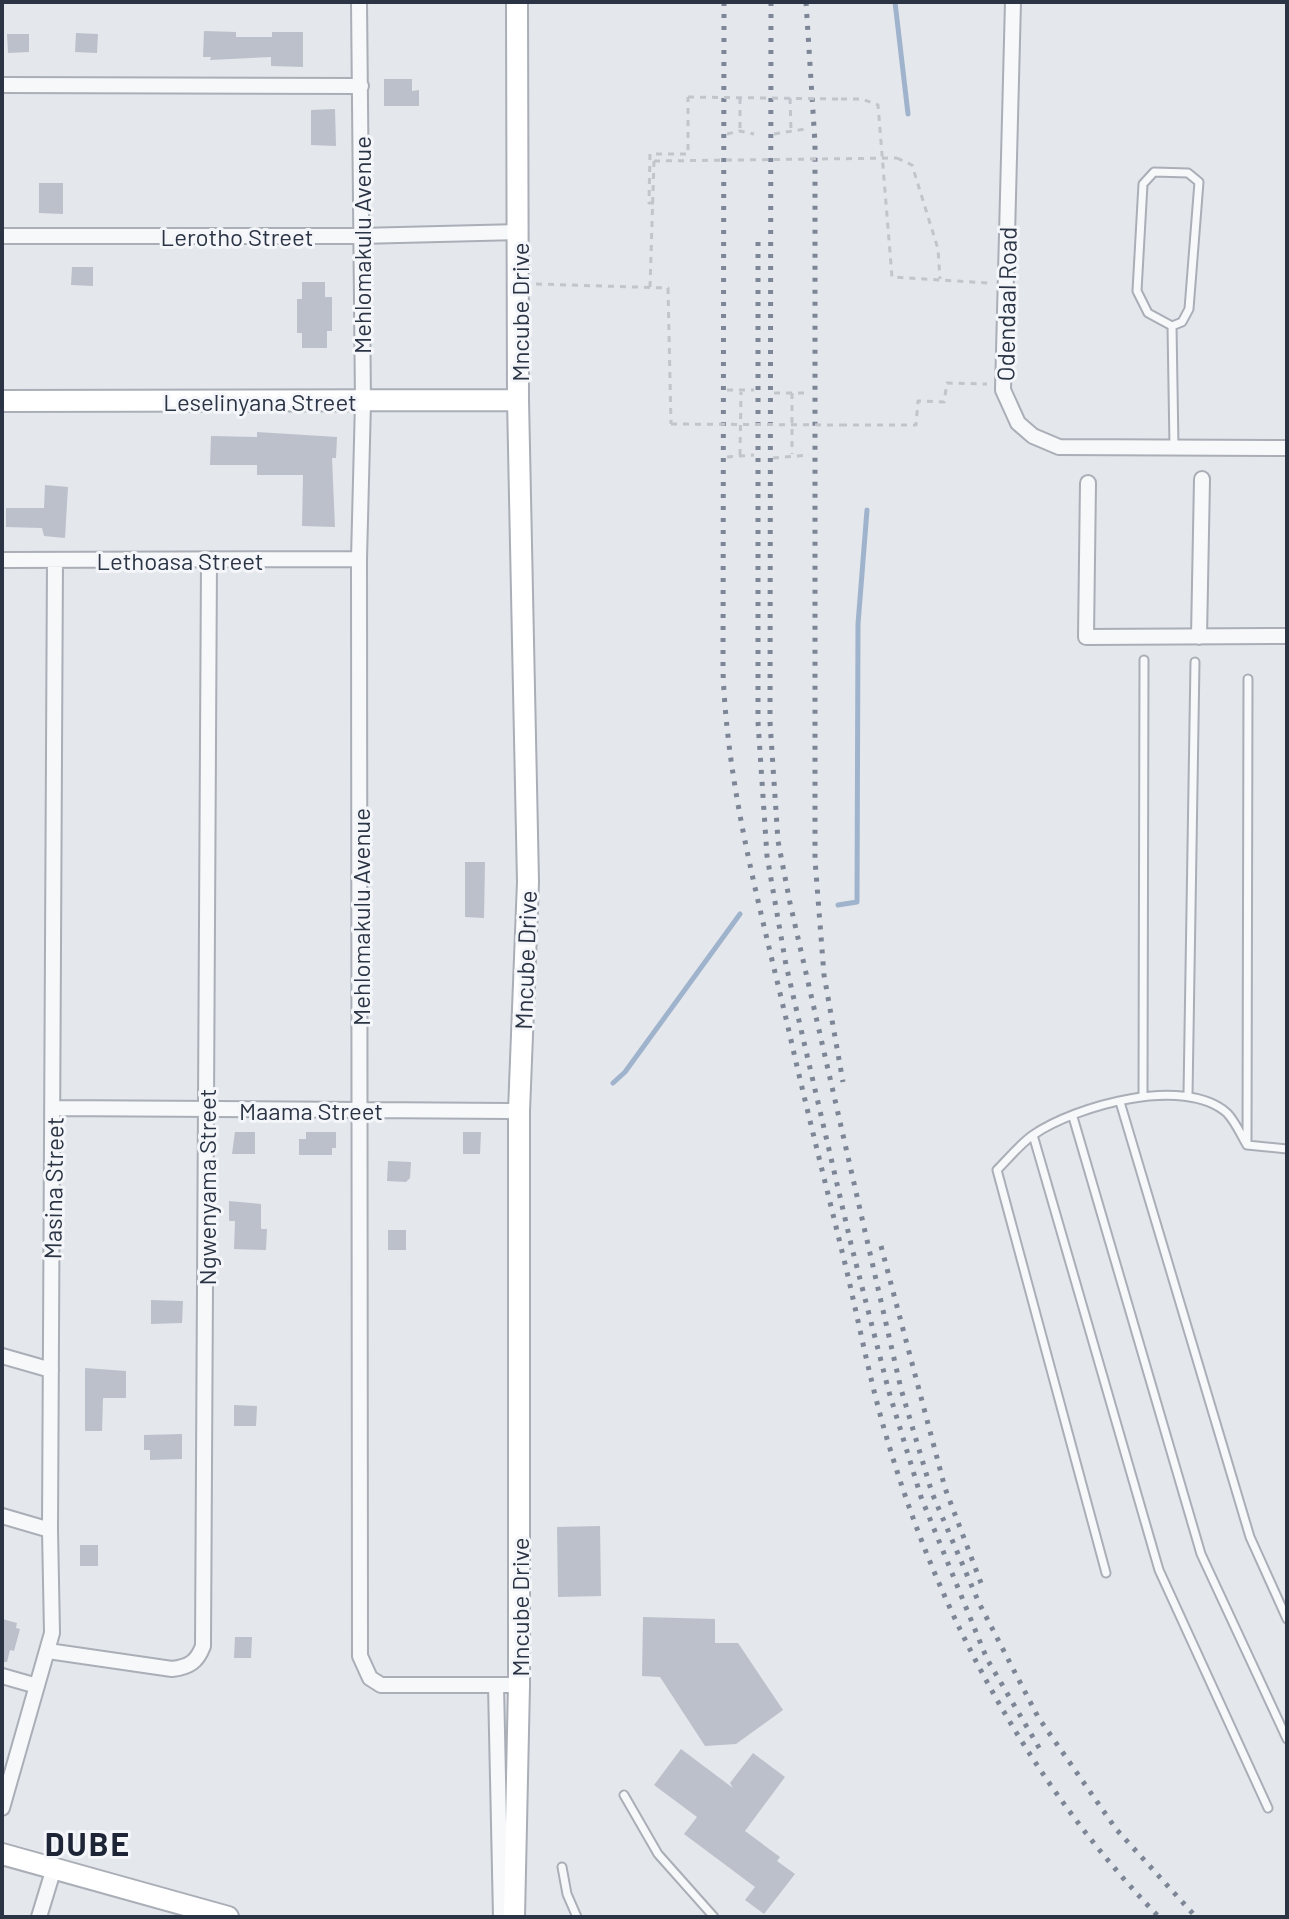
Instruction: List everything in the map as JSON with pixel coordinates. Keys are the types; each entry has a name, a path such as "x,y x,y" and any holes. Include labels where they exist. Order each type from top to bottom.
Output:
{"street":[{"name":"Mehlomakulu Avenue","path":"359,2 363,402 359,559 360,1656 370,1678 381,1685 519,1685"},
{"name":"Mncube Drive","path":"513,1914 519,1685 519,1111 528,882 518,400 517,2"},
{"name":"Odendaal Road","path":"1013,2 1003,385 1005,399 1018,423 1046,442 1069,449 1287,448"},
{"path":"2,85 361,86"},
{"name":"Lerotho Street","path":"2,236 359,236 519,232"},
{"name":"Leselinyana Street","path":"2,401 518,400"},
{"path":"1199,637 1202,479"},
{"path":"1088,483 1086,637 1287,636"},
{"name":"Lethoasa Street","path":"2,560 359,559"},
{"name":"Masina Street","path":"2,1808 48,1651 54,1613 50,1530 55,560"},
{"name":"Ngwenyama Street","path":"48,1651 172,1669 187,1667 196,1660 203,1646 209,561"},
{"name":"Maama Street","path":"54,1108 519,1111"},
{"path":"2,1356 51,1370"},
{"path":"2,1516 50,1530"},
{"path":"2,1676 37,1686"},
{"path":"496,1685 513,1914"},
{"path":"2,1854 221,1916"},
{"path":"39,1917 54,1868"}],"lane":[{"path":"1154,172 1188,173 1199,182 1189,309 1182,322 1172,326 1148,313 1137,291 1143,184 1154,172"},
{"path":"1172,326 1174,448"},
{"path":"1143,1095 1144,660"},
{"path":"1188,1095 1195,662"},
{"path":"1247,1145 1248,679"},
{"path":"1106,1573 997,1170 1033,1135 1073,1117 1143,1095 1188,1095 1227,1113 1247,1145"},
{"path":"1120,1102 1250,1537 1287,1619"},
{"path":"1073,1117 1201,1554 1287,1739"},
{"path":"1033,1135 1159,1570 1268,1808"},
{"path":"1247,1145 1287,1149"},
{"path":"624,1795 658,1854 714,1917"},
{"path":"562,1867 567,1894 577,1917"}],"path":[{"path":"654,203 649,203 650,154 688,154 688,97 862,99 878,105 892,277 1006,284"},
{"path":"740,98 740,131"},
{"path":"790,98 791,131"},
{"path":"774,134 805,129"},
{"path":"727,134 740,131 754,134"},
{"path":"650,287 654,161 897,158 912,165 938,249 940,279"},
{"path":"519,285 668,288 671,424 916,425 918,401 944,402 947,383 1003,385"},
{"path":"727,390 754,390"},
{"path":"740,455 741,392"},
{"path":"774,393 809,393"},
{"path":"792,393 792,454"},
{"path":"773,458 792,454 809,455"},
{"path":"727,457 754,455"}],"building":[{"path":"204,31 236,32 236,37 272,37 272,32 303,32 303,67 271,66 271,57 210,60 211,57 203,57"},
{"path":"76,33 98,34 97,53 75,52"},
{"path":"7,34 29,34 29,52 8,53"},
{"path":"384,79 412,79 412,91 419,90 419,106 384,106"},
{"path":"335,109 336,146 311,145 311,110"},
{"path":"39,183 63,183 63,214 39,213"},
{"path":"72,267 93,267 93,286 71,285"},
{"path":"302,282 325,282 325,297 332,297 332,331 327,331 327,348 302,348 302,333 297,333 297,299 302,299"},
{"path":"257,432 337,437 336,458 332,458 335,527 302,526 303,475 257,475 257,465 210,465 211,436 257,437"},
{"path":"45,485 68,487 65,538 44,536 42,528 6,527 6,508 44,508"},
{"path":"465,862 485,862 484,918 465,917"},
{"path":"235,1132 255,1132 255,1154 232,1154"},
{"path":"306,1132 336,1132 336,1148 332,1148 332,1155 299,1155 299,1139 306,1139"},
{"path":"463,1132 481,1132 480,1154 463,1154"},
{"path":"388,1161 411,1162 410,1178 406,1182 387,1181"},
{"path":"229,1201 261,1204 261,1229 267,1229 266,1250 234,1249 235,1221 229,1221"},
{"path":"388,1230 406,1230 406,1250 388,1250"},
{"path":"151,1300 183,1301 182,1323 151,1324"},
{"path":"85,1368 126,1371 126,1398 103,1398 102,1431 85,1431"},
{"path":"234,1405 257,1406 256,1426 234,1426"},
{"path":"182,1434 182,1459 150,1460 150,1450 144,1450 144,1435"},
{"path":"600,1526 601,1596 558,1597 557,1527"},
{"path":"80,1545 98,1545 98,1566 80,1566"},
{"path":"643,1617 715,1619 715,1643 738,1643 783,1710 736,1744 705,1746 660,1677 642,1676"},
{"path":"2,1619 17,1623 16,1628 20,1629 14,1651 10,1650 7,1662 2,1662"},
{"path":"235,1637 252,1637 251,1658 234,1658"},
{"path":"681,1749 733,1788 730,1783 753,1753 785,1777 745,1831 780,1857 777,1861 795,1874 764,1914 745,1900 755,1887 684,1834 697,1817 654,1785"}],"waterway":[{"path":"895,2 908,114"},
{"path":"838,905 857,902 858,624 867,510"},
{"path":"613,1083 625,1072 740,914"}],"railway":[{"path":"724,2 723,672 732,768 760,909 876,1400 909,1507 934,1572 963,1635 1030,1755 1112,1866 1159,1917"},
{"path":"771,2 770,722 778,841 790,903 901,1389 932,1493 979,1603 1038,1717 1116,1829 1196,1917"},
{"path":"806,2 815,143 815,860 824,975 843,1082"},
{"path":"758,242 758,722 767,856 786,965 851,1244 889,1392 921,1497 987,1659 1041,1751"},
{"path":"881,1246 945,1488 981,1583"}],"district":[{"name":"DUBE","path":"88,1843"}]}
